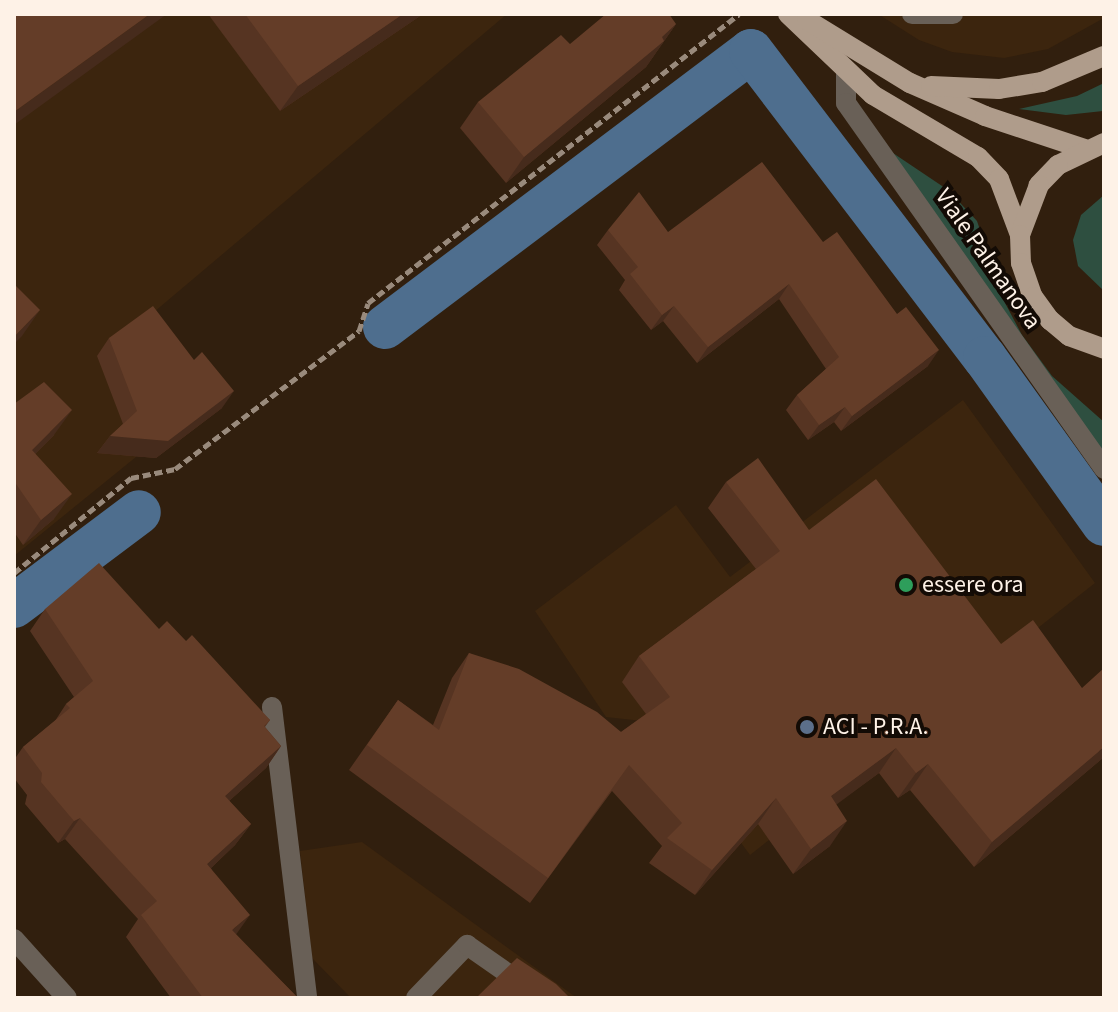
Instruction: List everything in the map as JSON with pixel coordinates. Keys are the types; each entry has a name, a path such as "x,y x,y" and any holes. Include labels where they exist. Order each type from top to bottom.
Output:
{"main road":[{"name":"Viale Palmanova","path":"788,14 846,74 904,117 978,157 999,179 1020,235 1021,263 1033,297 1069,336 1102,351"},
{"name":"Viale Palmanova","path":"798,14 910,83 985,116 1094,146"},
{"path":"910,83 999,89 1042,82 1104,56"},
{"name":"Viale Palmanova","path":"1020,235 1039,185 1094,146"}],"street":[{"path":"912,14 953,14"},
{"name":"Viale Palmanova","path":"846,74 846,103 1104,469"},
{"path":"272,707 307,998"},
{"path":"14,939 67,998"},
{"path":"416,998 467,945 543,998"}],"path":[{"path":"14,573 131,478 175,469 359,331 368,303 739,14"}],"shaded area":[{"path":"14,14 507,14 141,323 136,457 14,556"},
{"path":"878,14 1104,14 1104,18 1048,49 1004,58 952,52 919,40"},
{"path":"963,400 1095,583 750,855 652,722 606,717 535,611 676,505 730,577"},
{"path":"362,842 577,998 351,998 312,958 300,851"}],"green space":[{"path":"1104,83 1103,111 1066,115 1019,109 1077,96"},
{"path":"881,145 948,190 977,221 1004,301 1022,335 1052,376 1104,422 1104,454"},
{"path":"1104,195 1104,291 1078,266 1073,240 1081,215"}],"building":[{"path":"14,14 150,14 14,112"},
{"path":"245,14 403,14 298,86"},
{"path":"606,14 669,14 676,24 662,37 664,41 524,157 478,102 561,35 570,44"},
{"path":"762,162 823,242 837,232 897,314 906,307 939,350 852,416 845,407 819,425 797,395 839,357 789,284 708,347 674,306 662,315 630,274 638,267 608,230 639,192 668,232"},
{"path":"14,284 40,310 14,337"},
{"path":"153,306 194,360 202,352 234,391 168,441 110,436 137,411 109,338"},
{"path":"44,382 72,410 32,450 72,494 41,520 14,481 14,404"},
{"path":"758,458 809,530 876,479 1001,644 1033,620 1082,688 1104,668 1104,747 992,842 928,764 916,773 896,748 831,796 847,821 811,849 776,798 712,870 667,838 682,823 629,765 548,878 367,745 398,700 439,730 469,653 519,669 597,712 621,732 670,697 639,656 780,551 726,482"},
{"path":"99,563 159,629 167,621 186,641 192,635 270,720 264,726 281,746 225,796 251,824 207,864 250,915 232,930 298,998 203,998 141,915 157,901 80,818 74,821 41,782 42,773 23,747 70,708 66,704 93,681 45,609"},
{"path":"517,958 556,984 570,998 476,998"}],"waterway":[{"path":"385,327 751,51 985,358 1104,524"},
{"path":"14,606 139,512"}],"place":[{"name":"essere ora","path":"906,585"},
{"name":"ACI - P.R.A.","path":"807,727"}]}
